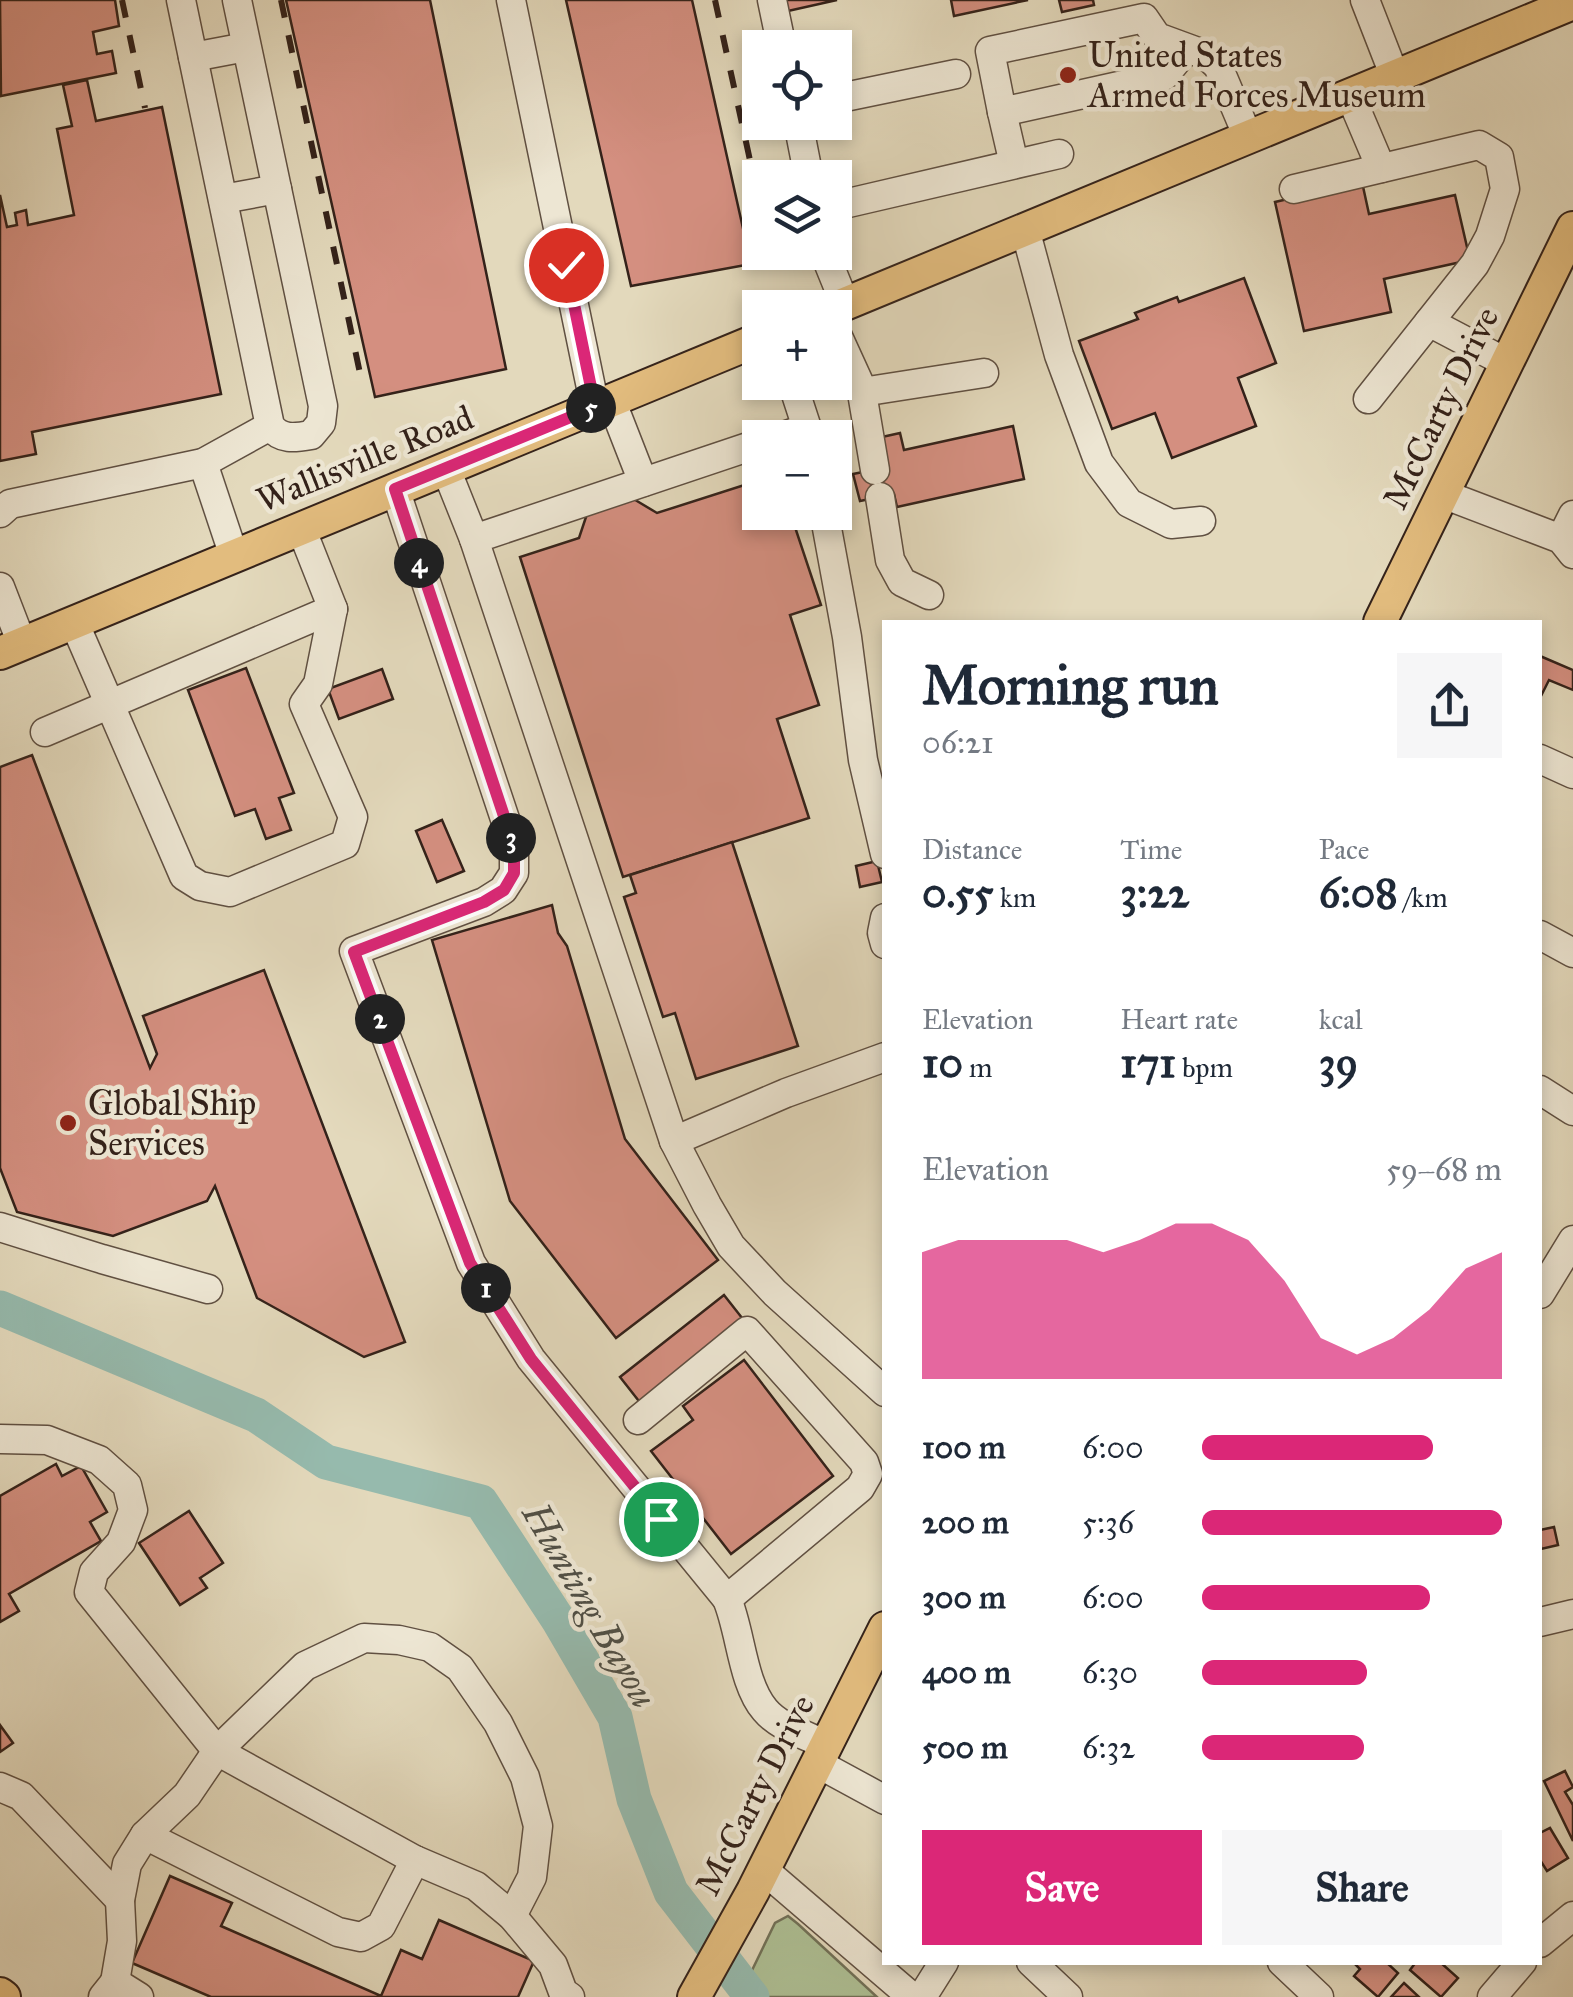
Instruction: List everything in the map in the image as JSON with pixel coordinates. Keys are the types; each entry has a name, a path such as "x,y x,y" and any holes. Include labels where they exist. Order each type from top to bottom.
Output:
{"main road":[{"path":"852,308 1025,229 1573,3"},
{"name":"McCarty Drive","path":"1381,620 1573,228"},
{"name":"Wallisville Road","path":"11,649 742,346"},
{"name":"McCarty Drive","path":"694,1997 758,1881 882,1634"}],"street":[{"path":"181,0 270,426 277,435 294,438 311,435 321,423 323,406 236,0"},
{"path":"511,0 603,403 643,482"},
{"path":"772,0 778,30"},
{"path":"1365,0 1395,76"},
{"path":"1014,164 990,51 1144,18 1157,37 1206,55 1218,66 1248,137"},
{"path":"193,57 246,47"},
{"path":"1002,112 1164,76 1187,48"},
{"path":"852,95 956,74"},
{"path":"1350,95 1380,168"},
{"path":"1294,189 1478,145 1500,157 1505,189 1476,264 1368,399"},
{"path":"852,202 1059,154"},
{"path":"223,199 276,188"},
{"path":"1025,229 1059,355 1099,463 1129,502 1170,524 1201,521"},
{"path":"1429,322 1507,364"},
{"path":"852,360 862,392 890,560 902,582 928,595"},
{"path":"862,392 984,373"},
{"path":"0,513 10,504 203,463 270,426"},
{"path":"474,539 742,450"},
{"path":"203,463 234,556"},
{"path":"446,468 474,539 674,1141 731,1246 775,1294 882,1389"},
{"path":"395,489 514,846 514,873 504,890 484,902 354,952 470,1263 531,1359 726,1599 735,1617 755,1694 764,1709 882,1798"},
{"path":"1443,494 1569,536"},
{"path":"74,622 184,876 200,886 230,892 345,844 353,818 304,704 318,684 333,609 302,528"},
{"path":"827,530 847,637 863,760 882,841"},
{"path":"0,587 11,649"},
{"path":"45,732 333,609"},
{"path":"1542,760 1573,774"},
{"path":"1542,936 1573,953"},
{"path":"674,1141 882,1057"},
{"path":"1542,1091 1573,1110"},
{"path":"0,1227 208,1289"},
{"path":"1542,1291 1573,1240"},
{"path":"638,1420 746,1331 864,1462 868,1474 860,1488 726,1599"},
{"path":"0,1440 46,1440 99,1460 126,1485 132,1510 121,1542 94,1572 88,1592 217,1751 415,1860 476,1886 512,1916 553,1965 565,1995"},
{"path":"1542,1622 1573,1614"},
{"path":"139,1997 109,1989 122,1941 120,1900 127,1864 146,1836 187,1795 217,1751 305,1666 364,1638 430,1646 460,1668 498,1724 525,1777 538,1826 532,1878 512,1916"},
{"path":"0,1786 21,1796 120,1900"},
{"path":"146,1836 338,1932 361,1937 381,1926 415,1860"},
{"path":"758,1881 912,1997"},
{"path":"1542,1942 1573,1916"},
{"path":"922,1997 942,1965"},
{"path":"1035,1965 1068,1997"},
{"path":"1285,1965 1319,1997"},
{"path":"1492,1997 1519,1965"}],"green space":[{"path":"788,1916 877,1997 739,1997 775,1923"}],"building":[{"path":"0,0 115,0 119,26 93,32 97,54 112,51 116,73 1,96"},
{"path":"286,0 430,0 506,369 375,397"},
{"path":"566,0 692,0 742,224 742,266 631,286"},
{"path":"776,0 837,0 779,13"},
{"path":"951,0 1028,0 954,16"},
{"path":"1059,0 1093,0 1094,5 1062,12"},
{"path":"87,80 96,121 162,107 221,394 32,432 36,454 0,461 0,195 7,227 17,225 15,213 26,210 28,225 74,215 57,129 72,126 63,85"},
{"path":"1362,182 1369,214 1455,195 1470,260 1384,279 1391,312 1304,331 1275,202"},
{"path":"1244,278 1276,363 1238,378 1256,426 1172,458 1155,413 1112,429 1079,341 1138,319 1135,313"},
{"path":"1013,426 1024,479 897,507 894,494 860,501 853,474 888,467 882,437 900,433 904,450"},
{"path":"742,486 742,530 796,530 821,605 790,615 819,705 777,719 809,818 623,877 520,557 579,538 589,508 627,495 657,513"},
{"path":"1542,657 1573,670 1573,690 1549,680 1542,694"},
{"path":"246,668 294,793 279,798 291,830 266,839 255,809 235,816 188,690"},
{"path":"382,669 393,699 339,719 328,689"},
{"path":"32,755 150,1068 157,1054 143,1016 264,970 405,1342 364,1357 257,1298 215,1186 207,1201 113,1236 17,1212 0,1168 0,767"},
{"path":"442,820 464,871 437,882 416,831"},
{"path":"732,842 798,1046 696,1079 675,1013 663,1017 624,897 636,893 630,875"},
{"path":"877,861 882,882 860,887 856,866"},
{"path":"552,905 625,1139 718,1260 616,1338 510,1201 432,940"},
{"path":"724,1295 746,1323 642,1405 620,1377"},
{"path":"744,1360 833,1476 731,1554 651,1451 693,1420 683,1406"},
{"path":"56,1464 62,1476 81,1466 107,1512 90,1522 101,1541 9,1594 19,1611 0,1622 0,1496"},
{"path":"189,1511 223,1563 200,1578 207,1588 180,1605 139,1543"},
{"path":"1554,1527 1558,1545 1542,1549 1542,1530"},
{"path":"0,1725 13,1743 0,1752"},
{"path":"1565,1771 1573,1787 1565,1792 1573,1805 1573,1841 1544,1781"},
{"path":"1550,1828 1568,1858 1547,1871 1542,1863 1542,1832"},
{"path":"170,1876 232,1903 221,1926 381,1996 401,1950 422,1959 439,1920 534,1961 518,1997 211,1997 132,1963"},
{"path":"1356,1965 1389,1965 1398,1973 1378,1997 1354,1976 1360,1969"},
{"path":"1414,1965 1443,1965 1458,1978 1441,1997 1410,1970"},
{"path":"1404,1983 1419,1997 1391,1997"}],"waterway":[{"name":"Hunting Bayou","path":"0,1308 256,1415 326,1462 481,1502 559,1621 615,1717 634,1799 671,1892 752,1997"}],"railway":[{"path":"122,0 145,108"},
{"path":"281,0 361,378"},
{"path":"715,0 750,160"}],"place":[{"name":"United States Armed Forces Museum","path":"1068,75"},
{"name":"Global Ship Services","path":"68,1123"}],"route":[{"path":"566,265 595,407 395,489 514,846 514,873 504,890 484,902 354,952 470,1263 531,1359 661,1519"}]}
